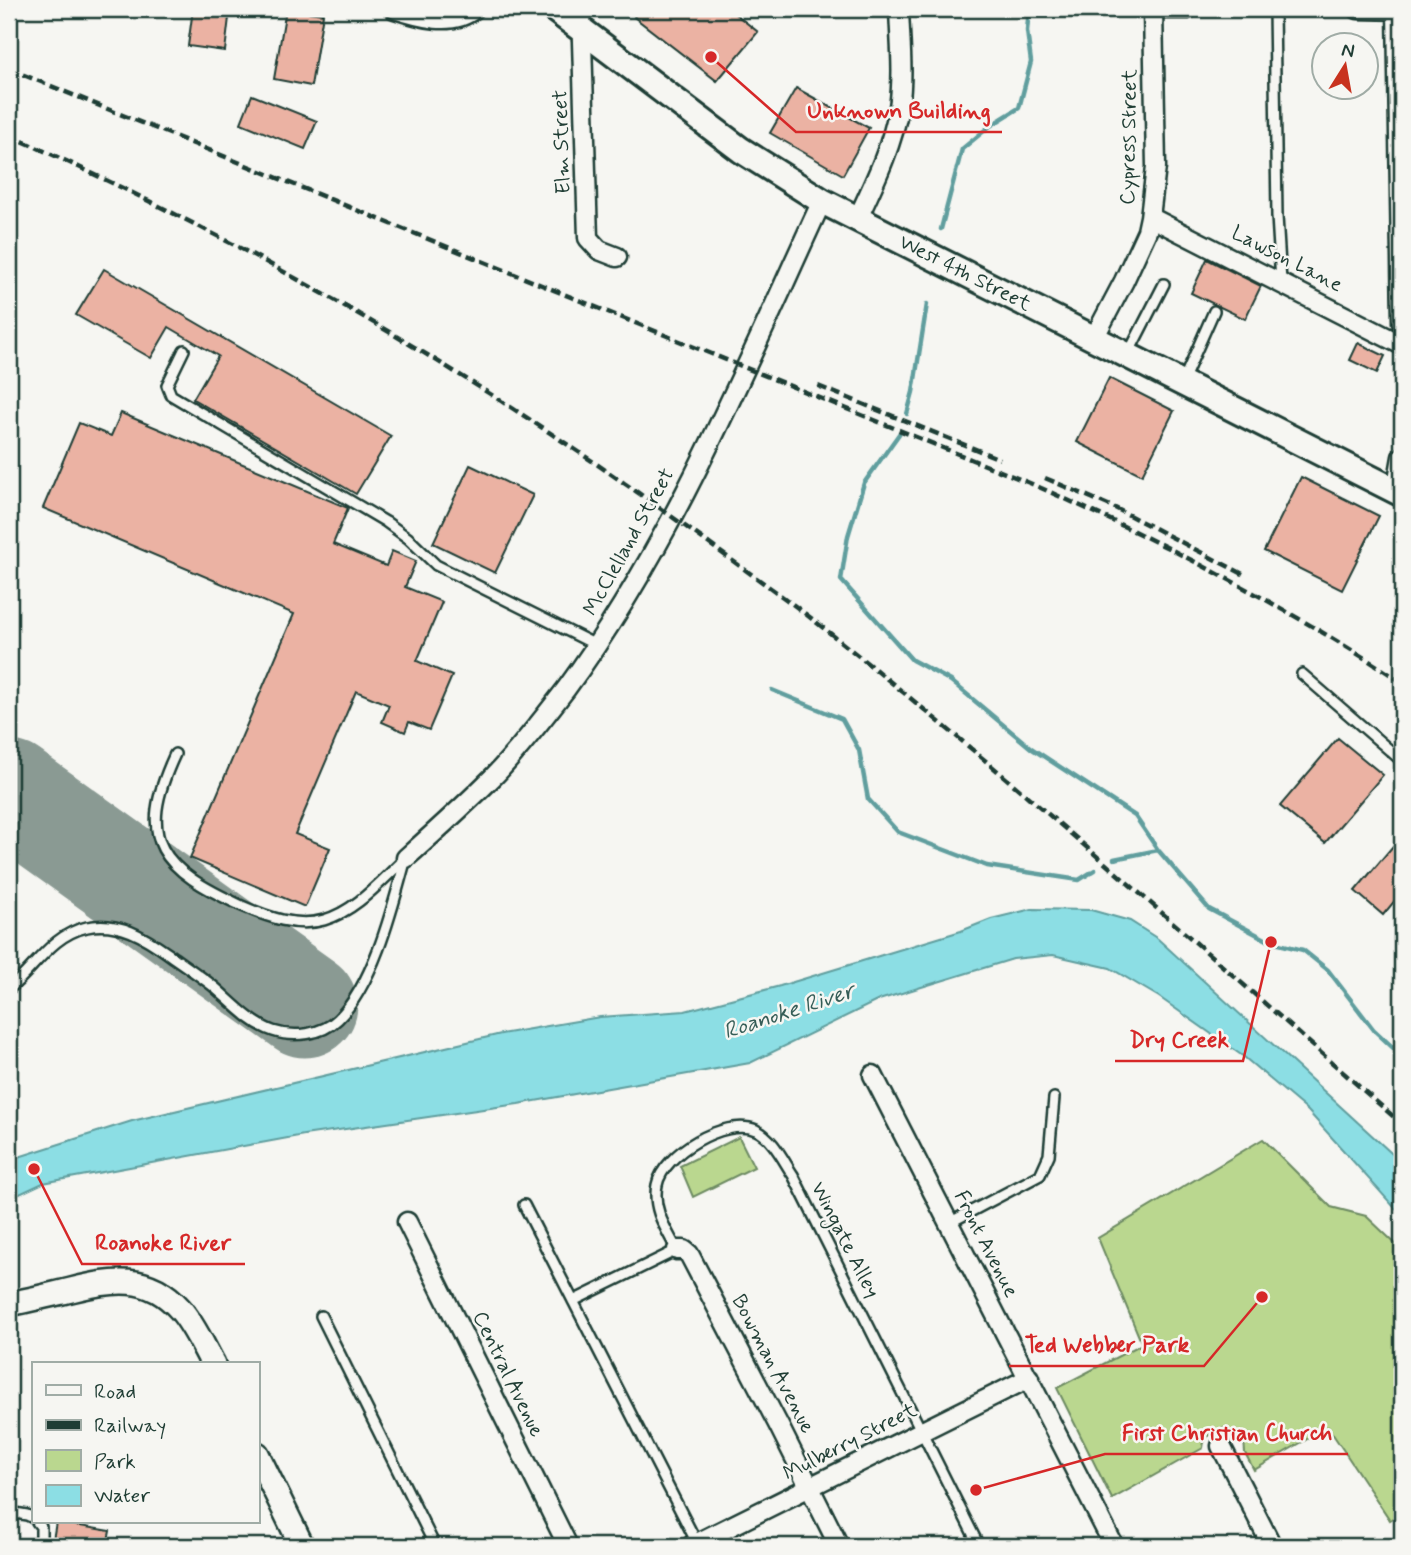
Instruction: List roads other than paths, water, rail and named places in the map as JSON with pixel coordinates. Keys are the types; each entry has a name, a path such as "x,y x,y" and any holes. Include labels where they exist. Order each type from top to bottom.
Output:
{"main road":[{"name":"West 4th Street","path":"554,9 581,18 741,150 821,201 1399,492"}],"street":[{"path":"395,9 449,20 460,18 474,9"},
{"path":"857,220 881,167 899,106 899,9"},
{"path":"1153,9 1186,9"},
{"name":"Cypress Street","path":"1094,338 1147,231 1150,216 1156,166 1153,9"},
{"path":"1358,9 1398,10 1402,322"},
{"name":"Elm Street","path":"581,18 588,238 599,250 617,257"},
{"name":"McClelland Street","path":"406,858 494,776 565,690 596,645 657,544 695,471 821,201"},
{"name":"Lawson Lane","path":"1150,216 1402,345"},
{"path":"1399,492 1402,457"},
{"name":"Front Avenue","path":"873,1075 1114,1546"},
{"name":"Central Avenue","path":"407,1222 568,1546"},
{"name":"Bowman Avenue","path":"677,1250 684,1250 689,1254 839,1546"},
{"path":"9,1304 108,1281 125,1280 150,1287 180,1310 212,1362"},
{"name":"Mulberry Street","path":"696,1545 1029,1378"},
{"path":"1221,1446 1272,1546"},
{"path":"259,1458 302,1546"}],"lane":[{"path":"1274,9 1276,216 1281,282"},
{"path":"1128,355 1164,284"},
{"path":"1182,383 1214,311"},
{"path":"184,350 167,385 171,395 386,522 408,538 436,565 596,645"},
{"path":"1302,674 1402,761"},
{"path":"175,754 160,792 156,817 161,846 178,871 215,894 280,920 305,923 323,920 341,914 356,904 406,858"},
{"path":"9,989 58,940 89,926 107,926 136,933 149,940 207,982 258,1024 288,1035 313,1033 337,1020 362,984 378,949 406,858"},
{"path":"949,1223 1040,1175 1049,1155 1054,1098"},
{"name":"Wingate Alley","path":"677,1250 661,1220 656,1199 657,1185 670,1161 718,1130 745,1127 767,1137 793,1175 979,1546"},
{"path":"524,1205 696,1545"},
{"path":"573,1301 677,1250"},
{"path":"321,1316 435,1546"},
{"path":"9,1512 32,1518"},
{"path":"39,1524 41,1546"}],"water":[{"path":"1032,909 1091,910 1130,921 1158,939 1402,1163 1402,1216 1308,1111 1244,1057 1159,997 1110,968 1053,955 1013,959 879,1000 750,1063 518,1104 304,1135 43,1183 9,1199 9,1160 132,1121 501,1034 600,1017 685,1011 780,986 961,931 991,919"}],"waterway":[{"path":"941,229 962,149 990,126 1019,108 1031,62 1027,31 1029,9"},
{"path":"907,414 927,304"},
{"path":"899,434 864,483 848,536 841,580 912,660 951,681 1031,748 1135,816 1158,850 1209,909 1271,942 1303,950 1328,970 1374,1030 1402,1056"},
{"path":"772,690 842,719 859,750 868,799 898,832 987,866 1079,880 1095,870"},
{"path":"1114,859 1158,850"}],"railway":[{"path":"9,69 1032,484 1128,528 1221,576 1313,627 1402,682"},
{"path":"9,135 193,224 373,322 461,375 632,488 799,609 900,689 1117,874 1402,1124"},
{"path":"818,386 1000,459"},
{"path":"1045,478 1113,507 1243,574"}],"place":[{"name":"Unknown Building","path":"711,57"},
{"name":"Dry Creek","path":"1271,942"},
{"name":"Roanoke River","path":"34,1169"},
{"name":"Ted Webber Park","path":"1262,1297"},
{"name":"First Christian Church","path":"976,1490"}]}
